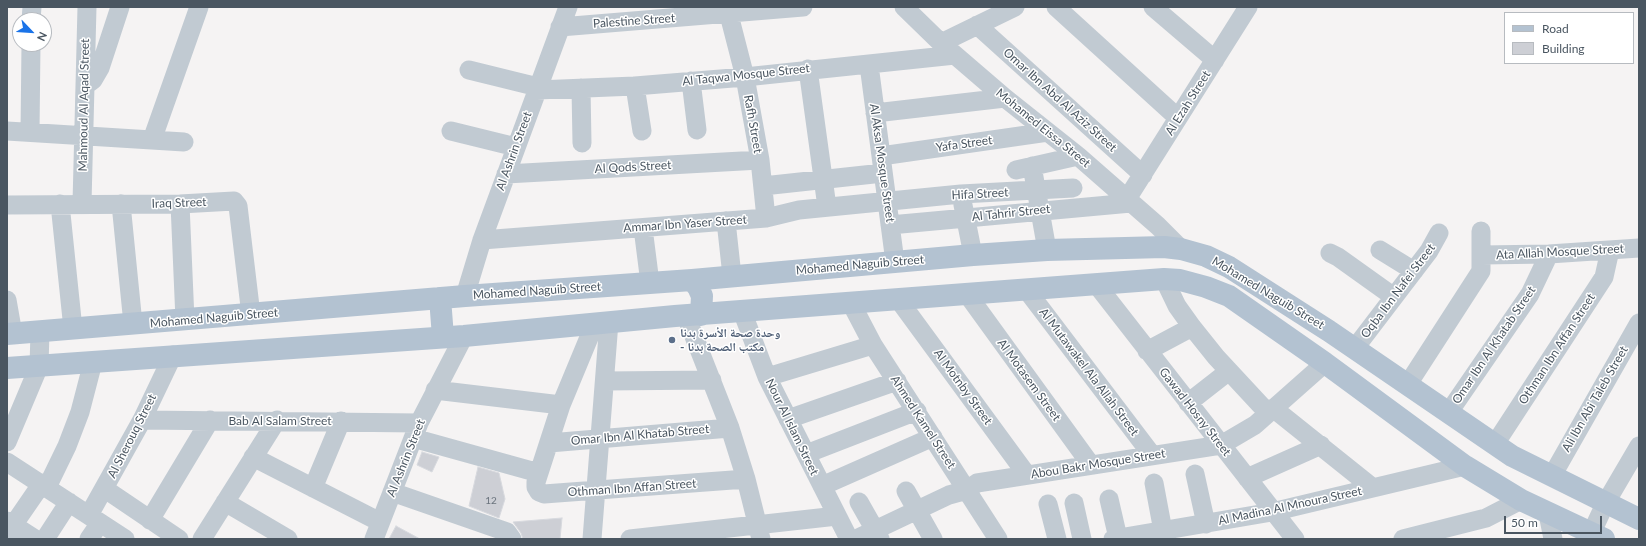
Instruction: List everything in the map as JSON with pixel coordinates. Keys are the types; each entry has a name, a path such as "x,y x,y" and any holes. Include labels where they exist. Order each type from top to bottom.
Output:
{"main road":[{"name":"Mohamed Naguib Street","path":"10,334 465,296 657,283 973,255 1047,250 1164,247 1181,249 1206,256 1229,267 1355,348 1512,456 1605,504 1639,519"},
{"name":"Mohamed Naguib Street","path":"7,368 454,336 602,322 1026,289 1164,279 1180,280 1206,287 1229,296 1318,358 1465,466 1521,500 1597,537"},
{"path":"657,283 662,302 669,313 687,316 703,306 702,296 692,280"},
{"path":"440,298 454,336"},
{"path":"1318,358 1329,331"},
{"path":"1395,416 1411,386"}],"street":[{"name":"Mahmoud Al Aqad Street","path":"82,204 87,7"},
{"path":"85,86 94,80 100,68 120,7"},
{"path":"152,140 199,7"},
{"name":"Al Ashrin Street","path":"465,296 482,240 568,7"},
{"name":"Palestine Street","path":"560,27 728,10 803,7"},
{"name":"Mohamed Eissa Street","path":"904,7 955,55 1078,156 1181,249"},
{"path":"941,42 1015,7"},
{"path":"1056,7 1178,118"},
{"path":"1153,7 1215,60"},
{"name":"Al Ezah Street","path":"1129,201 1143,175 1248,7"},
{"name":"Rafh Street","path":"728,10 745,77 760,160 766,218"},
{"name":"Omar Ibn Abd Al Aziz Street","path":"977,25 1143,175"},
{"path":"30,132 31,52"},
{"name":"Al Taqwa Mosque Street","path":"469,70 537,89 581,88 635,86 745,77 808,69 868,65 955,55"},
{"name":"Al Aksa Mosque Street","path":"868,65 895,262"},
{"path":"808,69 827,207"},
{"path":"691,81 697,130"},
{"path":"635,86 642,132"},
{"path":"581,88 582,143"},
{"path":"875,113 1006,98"},
{"path":"7,131 184,142"},
{"path":"451,132 516,147"},
{"name":"Yafa Street","path":"763,186 824,179 882,165 1048,132"},
{"path":"1047,250 1036,191 1024,168 1078,156"},
{"name":"Al Qods Street","path":"506,174 760,160"},
{"name":"Hifa Street","path":"887,202 961,194 1072,188"},
{"path":"961,194 973,255"},
{"name":"Iraq Street","path":"7,205 180,204 234,201 237,204 251,315"},
{"name":"Al Tahrir Street","path":"890,225 1129,201"},
{"name":"Ammar Ibn Yaser Street","path":"482,240 766,218 799,210 887,202"},
{"path":"60,204 72,329"},
{"path":"121,204 133,324"},
{"path":"180,204 185,320"},
{"path":"726,221 732,276"},
{"path":"642,228 657,283"},
{"path":"1411,386 1481,271 1481,231"},
{"name":"Oqba Ibn Nafei Street","path":"1355,348 1434,244 1439,233"},
{"name":"Ata Allah Mosque Street","path":"1482,255 1549,254 1639,248"},
{"path":"1380,250 1414,271"},
{"name":"Othman Ibn Affan Street","path":"1495,444 1604,277 1610,250"},
{"path":"1330,253 1343,260 1394,297"},
{"name":"Omar Ibn Al Khatab Street","path":"1449,412 1530,294 1549,254"},
{"path":"1164,279 1177,306 1192,328 1229,371 1271,410 1321,445 1373,488"},
{"name":"Gawad Hosny Street","path":"1096,284 1272,512 1295,539"},
{"name":"Al Mutawakel Ala Allah Street","path":"1026,289 1152,455"},
{"name":"Al Motasem Street","path":"967,294 1091,465"},
{"name":"Al Motnby Street","path":"898,299 1027,475"},
{"path":"7,300 10,334"},
{"name":"Ahmed Kamel Street","path":"851,303 874,345 998,539"},
{"name":"Nour Al Islam Street","path":"742,311 767,377 850,539"},
{"path":"687,316 730,428 746,479 759,532"},
{"path":"592,539 605,381 602,322"},
{"path":"539,473 561,405 602,322"},
{"name":"Ali Ibn Abi Taleb Street","path":"1552,476 1639,323"},
{"path":"1147,351 1192,328"},
{"path":"7,442 39,366 40,332"},
{"name":"Al Ashrin Street","path":"377,531 416,430 435,390 454,336"},
{"path":"767,377 874,345"},
{"name":"Al Sherouq Street","path":"89,539 105,489 142,420 173,355"},
{"name":"Abou Bakr Mosque Street","path":"856,539 877,535 917,510 967,490 977,483 1221,445 1239,436 1271,410 1318,358"},
{"path":"34,539 9,527 36,492 51,479 67,446 80,412 93,362"},
{"path":"1188,403 1229,371"},
{"path":"605,381 712,380"},
{"path":"788,419 897,381"},
{"path":"435,390 561,405"},
{"path":"806,454 917,412"},
{"name":"Bab Al Salam Street","path":"142,420 341,421 416,430 539,473"},
{"path":"150,520 210,420"},
{"path":"202,539 277,420"},
{"path":"313,488 341,421"},
{"name":"Omar Ibn Al Khatab Street","path":"549,443 730,428"},
{"path":"822,486 933,437"},
{"path":"1247,478 1321,445"},
{"path":"1597,537 1605,504 1639,446"},
{"path":"253,458 313,488 377,531"},
{"path":"8,464 125,539"},
{"name":"Al Madina Al Mnoura Street","path":"1116,538 1272,512 1465,466"},
{"name":"Othman Ibn Affan Street","path":"539,473 536,488 541,494 746,479"},
{"path":"1195,474 1206,524"},
{"path":"1154,484 1163,531"},
{"path":"105,489 179,539"},
{"path":"906,491 933,539"},
{"path":"392,492 507,532 512,539"},
{"path":"1109,499 1116,538"},
{"path":"1402,539 1486,518 1521,500"},
{"path":"45,539 69,502"},
{"path":"225,502 288,539"},
{"path":"859,502 877,535"},
{"path":"1074,503 1082,539"},
{"path":"1048,504 1057,539"},
{"path":"1548,514 1553,539"},
{"path":"630,539 759,532 837,516"}],"building":[{"path":"422,452 439,457 432,472 417,465"},
{"path":"478,467 499,473 505,499 499,518 469,506"},
{"path":"562,518 560,539 523,539 521,533 513,522"},
{"path":"396,526 420,539 389,539"}],"place":[{"name":"وحدة صحة الأسرة بدنا - مكتب الصحة بدنا","path":"672,340"}]}
